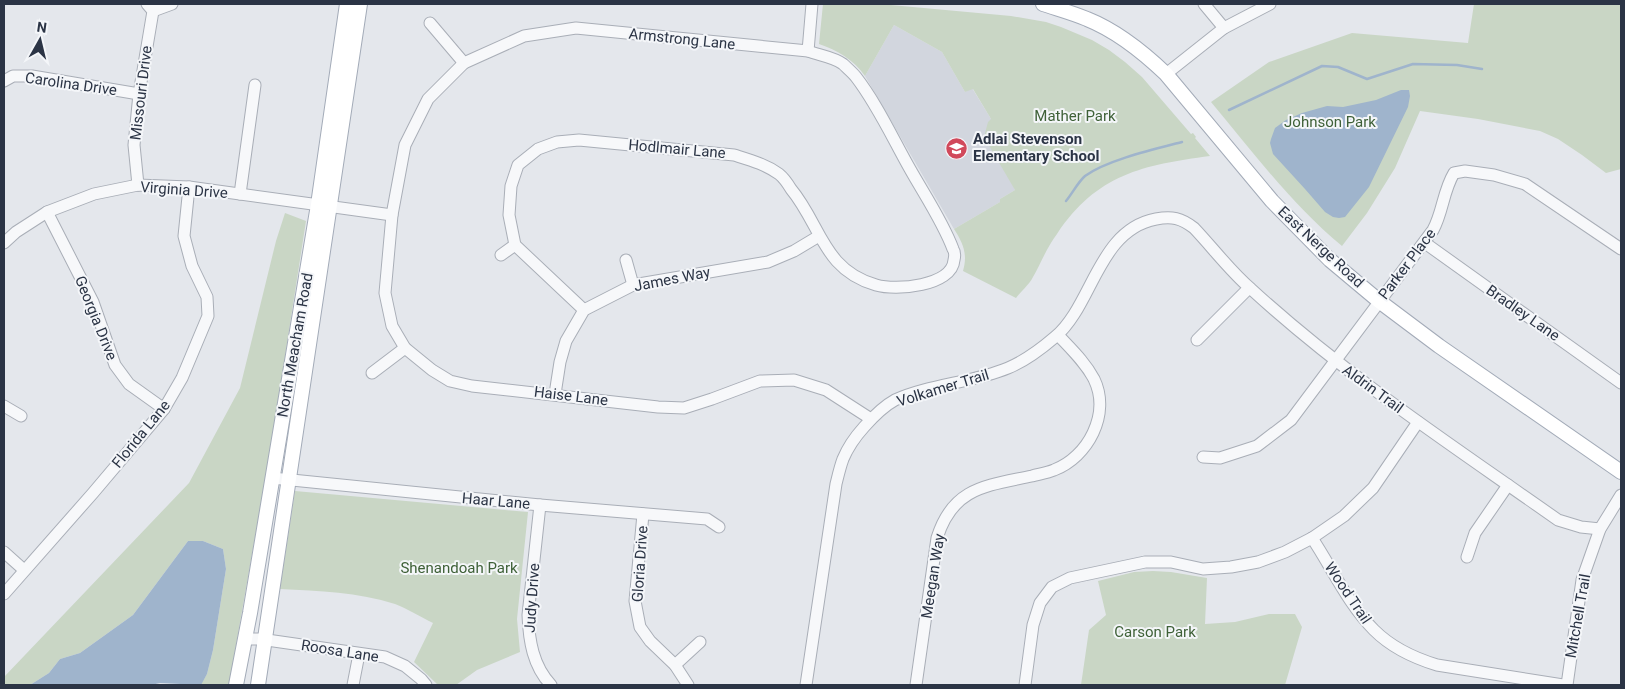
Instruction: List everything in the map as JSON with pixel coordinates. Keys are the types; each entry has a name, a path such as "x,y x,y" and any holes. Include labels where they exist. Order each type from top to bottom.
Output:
{"main road":[{"name":"North Meacham Road","path":"258,685 288,480 324,206 347,4"},
{"name":"North Meacham Road","path":"236,685 272,478 360,4"},
{"name":"East Nerge Road","path":"1043,4 1088,19 1126,40 1147,56 1166,74 1272,201 1324,254 1380,301 1439,346 1621,472"}],"street":[{"path":"150,7 172,4"},
{"path":"808,51 812,4"},
{"path":"1204,4 1224,28"},
{"path":"1166,74 1224,28 1270,4"},
{"name":"Missouri Drive","path":"138,185 134,145 150,7"},
{"path":"430,22 464,63"},
{"name":"Armstrong Lane","path":"392,215 406,145 428,99 464,63 524,36 576,28 808,51 842,63 856,77 877,111 942,227 954,250 953,266"},
{"name":"Carolina Drive","path":"4,81 13,76 32,76 139,94"},
{"path":"240,194 255,85"},
{"name":"Hodlmair Lane","path":"515,245 509,215 511,186 518,165 538,149 557,142 580,140 734,155 758,162 780,175 798,197 818,236 837,263 860,279 876,285 894,288 914,286 944,278 953,266"},
{"name":"Parker Place","path":"1203,457 1220,458 1257,446 1291,420 1425,243 1440,217 1447,184 1454,173 1465,171 1494,175 1525,184 1620,247"},
{"name":"Virginia Drive","path":"4,243 16,232 47,212 94,194 138,185 189,187 392,215"},
{"name":"Florida Lane","path":"4,594 164,409 182,378 208,316 207,297 192,266 184,236 189,187"},
{"name":"Georgia Drive","path":"47,212 93,302 116,365 129,384 164,409"},
{"name":"Haise Lane","path":"392,215 385,293 392,326 405,348 432,370 450,381 472,386 658,407 684,408 760,381 794,380 826,390 871,419"},
{"name":"Aldrin Trail","path":"1170,217 1184,219 1249,288 1334,361 1418,422 1558,520 1581,527 1600,529"},
{"name":"Volkamer Trail","path":"806,685 836,484 843,458 871,419 894,401 921,391 975,379 1009,368 1034,354 1058,335 1074,314 1111,249 1130,231 1150,220 1170,217"},
{"name":"James Way","path":"584,310 633,285 768,262 794,251 818,236"},
{"name":"Bradley Lane","path":"1425,243 1621,383"},
{"path":"501,255 515,245 584,310 566,341 560,362 555,394"},
{"path":"626,260 633,285"},
{"path":"1197,340 1249,288"},
{"name":"Meegan Way","path":"916,685 937,538 942,521 953,505 968,494 986,486 1054,471 1075,459 1089,442 1097,423 1099,403 1095,381 1083,363 1058,335"},
{"path":"372,373 405,348"},
{"path":"4,406 21,416"},
{"path":"1025,685 1033,624 1040,603 1052,587 1070,578 1144,562 1171,562 1203,569 1231,567 1258,562 1285,552 1312,538 1344,516 1374,488 1418,422"},
{"name":"Haar Lane","path":"272,478 540,505 707,519 718,527"},
{"path":"1467,557 1475,533 1508,485"},
{"name":"Mitchell Trail","path":"1565,685 1582,580 1600,529 1621,495"},
{"name":"Judy Drive","path":"540,505 528,615 528,632 531,651 546,680 551,685"},
{"name":"Gloria Drive","path":"643,514 635,601 640,626 650,641 675,665 688,685"},
{"name":"Wood Trail","path":"1312,538 1357,610 1374,631 1392,645 1417,659 1437,665 1565,685"},
{"path":"4,552 24,570"},
{"name":"Roosa Lane","path":"244,639 264,640 385,657 405,666 426,685"},
{"path":"675,665 700,642"},
{"path":"353,685 359,654"}],"shaded area":[{"name":"Adlai Stevenson Elementary School","path":"894,25 942,52 965,92 972,88 991,119 1015,190 1000,199 1000,202 954,229 865,76"}],"green space":[{"name":"Mather Park","path":"823,4 880,4 1011,16 1046,22 1061,27 1092,40 1125,62 1142,77 1191,134 1193,133 1210,156 1186,159 1143,169 1105,185 1072,214 1050,244 1031,280 1016,298 963,271 964,249 954,229 1000,202 1000,199 1015,190 984,137 988,122 991,119 973,89 965,92 942,52 894,25 865,76 845,56 819,44"},
{"name":"Johnson Park","path":"1474,4 1621,4 1621,169 1606,173 1558,139 1540,131 1478,119 1420,111 1395,168 1367,213 1342,246 1289,195 1211,102 1269,62 1352,33 1468,43"},
{"path":"285,213 306,221 272,440 229,685 195,685 201,684 207,674 213,650 226,569 223,549 203,541 188,541 133,615 80,653 60,659 49,673 30,685 4,685 4,677 189,483 240,388 276,241"},
{"name":"Shenandoah Park","path":"295,491 528,512 517,619 520,652 477,670 456,685 438,685 414,662 433,623 400,606 381,600 338,593 280,589"},
{"name":"Carson Park","path":"1153,571 1207,578 1205,624 1235,622 1269,614 1295,614 1302,627 1285,685 1081,685 1089,630 1106,615 1098,581 1134,572"}],"water":[{"path":"1401,90 1409,90 1408,107 1369,187 1345,217 1333,217 1325,212 1273,154 1270,143 1275,128 1286,120 1302,113 1327,106 1343,107 1376,100"},
{"path":"188,541 203,541 223,549 226,569 213,650 207,674 201,685 160,683 151,685 30,685 49,673 60,659 80,653 133,615"}],"waterway":[{"path":"1229,110 1322,66 1338,67 1367,79 1413,64 1457,65 1482,69"},
{"path":"1066,201 1082,179 1094,170 1132,156 1182,142"}],"place":[{"name":"Adlai Stevenson Elementary School","path":"957,148"}]}
